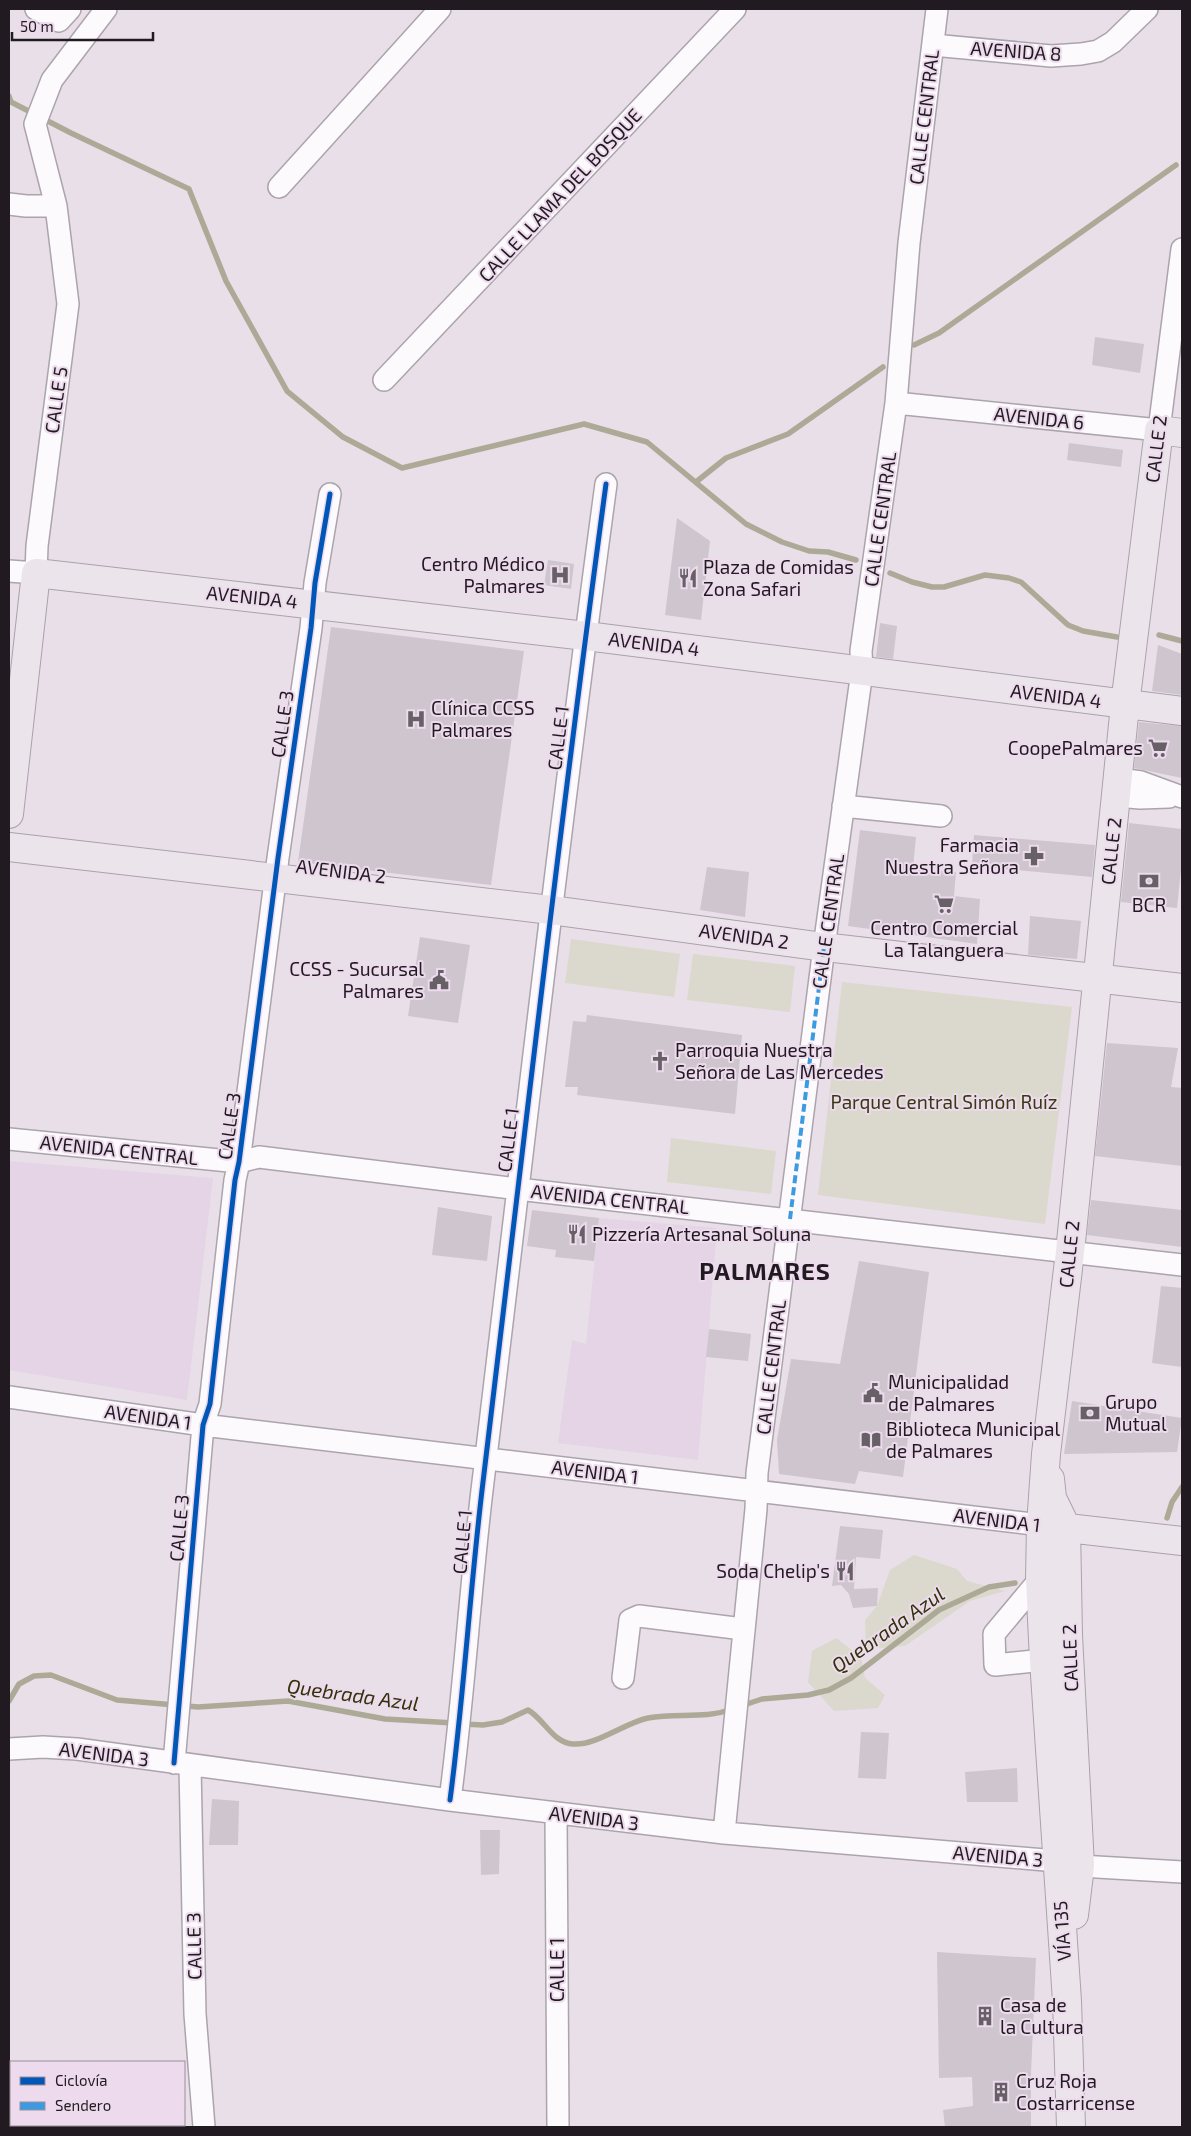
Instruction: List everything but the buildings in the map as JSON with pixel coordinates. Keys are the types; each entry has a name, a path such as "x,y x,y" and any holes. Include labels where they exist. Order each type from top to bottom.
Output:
{"main road":[{"name":"CALLE 2","path":"1068,1863 1068,1635 1046,1454 1070,1252 1126,704 1170,432"},
{"name":"AVENIDA 4","path":"36,573 586,636 1182,711"},
{"name":"CALLE 5","path":"9,814 36,573"},
{"name":"AVENIDA 2","path":"9,846 551,910 824,947 1182,988"},
{"name":"CALLE 2","path":"1054,1526 1040,1579 1044,1660 1068,1863"},
{"name":"AVENIDA 1","path":"1054,1526 1182,1541"},
{"name":"VÍA 135","path":"1068,1863 1068,2001 1071,2127"}],"street":[{"path":"36,9 59,22 70,9"},
{"path":"279,187 440,9"},
{"name":"CALLE LLAMA DEL BOSQUE","path":"384,380 735,9"},
{"name":"CALLE CENTRAL","path":"724,1833 735,1734 743,1629 756,1509 756,1491 824,947 862,670 862,651 896,403 909,244 937,9"},
{"name":"AVENIDA 8","path":"933,45 1051,56 1081,54 1098,51 1126,31 1147,9"},
{"name":"CALLE 5","path":"36,573 37,546 68,304 56,206 35,124 52,80 101,10"},
{"path":"9,204 56,206"},
{"name":"CALLE 2","path":"1170,432 1182,249"},
{"name":"AVENIDA 6","path":"896,403 1170,432"},
{"name":"CALLE 1","path":"450,1800 458,1743 486,1459 551,910 606,484"},
{"name":"CALLE 3","path":"204,2127 195,2014 182,1764 178,1725 180,1686 203,1426 210,1404 235,1180 239,1162 277,879 278,858 311,628 312,604 330,494"},
{"path":"9,570 36,573"},
{"path":"1118,788 1141,782 1181,796"},
{"path":"843,806 941,816"},
{"name":"AVENIDA CENTRAL","path":"9,1138 239,1162 259,1157 518,1189 1182,1264"},
{"name":"AVENIDA 1","path":"9,1396 203,1426 1054,1526"},
{"path":"1040,1579 994,1634 995,1665 1044,1660"},
{"path":"623,1678 630,1620 633,1618 638,1616 743,1629"},
{"name":"AVENIDA 3","path":"9,1749 44,1747 77,1749 556,1814 724,1833 1182,1872"},
{"name":"CALLE 1","path":"556,1814 558,2127"}],"shaded area":[{"path":"9,1161 213,1178 187,1400 9,1370"},
{"path":"599,1218 717,1228 698,1460 558,1443 572,1340 586,1344"}],"green space":[{"path":"571,939 680,954 674,997 565,983"},
{"path":"693,954 795,966 790,1012 687,1000"},
{"name":"Parque Central Simón Ruíz","path":"842,982 1072,1007 1045,1224 818,1195"},
{"path":"671,1138 776,1151 771,1194 667,1182"},
{"path":"914,1555 957,1569 967,1581 1005,1591 970,1601 905,1646 866,1649 865,1620 877,1606 890,1570"},
{"path":"836,1638 861,1657 865,1678 885,1695 878,1708 834,1711 808,1682 812,1651"}],"waterway":[{"path":"9,96 11,102 71,133 189,189 226,281 287,391 343,437 402,468 584,424 647,442 746,524 782,542 809,551 828,552 856,560"},
{"path":"914,345 939,333 1176,165"},
{"path":"696,482 726,458 788,434 883,367"},
{"path":"890,573 912,582 932,587 944,587 985,575 1009,578 1021,582 1068,625 1083,631 1117,637"},
{"path":"1159,635 1182,641"},
{"name":"Quebrada Azul","path":"1167,1518 1172,1502 1182,1487"},
{"name":"Quebrada Azul","path":"741,1706 762,1699 808,1695 829,1690 851,1678 939,1610 989,1587 1015,1583"},
{"name":"Quebrada Azul","path":"9,1701 19,1684 34,1676 51,1675 117,1700 198,1707 288,1701 385,1719 454,1723"},
{"name":"Quebrada Azul","path":"463,1724 483,1725 502,1722 528,1710 560,1740 566,1743 582,1744 648,1718 711,1714 732,1709"}],"marked path":[{"path":"790,1219 824,947"}],"cycle path":[{"path":"450,1800 483,1482 558,858 606,484"},
{"path":"174,1763 203,1425 210,1404 235,1180 239,1162 278,858 311,628 315,583 330,494"}],"place":[{"name":"Centro Médico Palmares","path":"560,575"},
{"name":"Plaza de Comidas Zona Safari","path":"688,578"},
{"name":"Clínica CCSS Palmares","path":"416,719"},
{"name":"CoopePalmares","path":"1158,748"},
{"name":"Farmacia Nuestra Señora","path":"1034,856"},
{"name":"BCR","path":"1149,881"},
{"name":"Centro Comercial La Talanguera","path":"944,904"},
{"name":"CCSS - Sucursal Palmares","path":"439,980"},
{"name":"Parroquia Nuestra Señora de Las Mercedes","path":"660,1061"},
{"name":"Pizzería Artesanal Soluna","path":"577,1234"},
{"name":"Municipalidad de Palmares","path":"873,1393"},
{"name":"Grupo Mutual","path":"1090,1413"},
{"name":"Biblioteca Municipal de Palmares","path":"871,1440"},
{"name":"Soda Chelip's","path":"845,1571"},
{"name":"Casa de la Cultura","path":"985,2016"},
{"name":"Cruz Roja Costarricense","path":"1001,2092"}],"district":[{"name":"PALMARES","path":"765,1272"}]}
